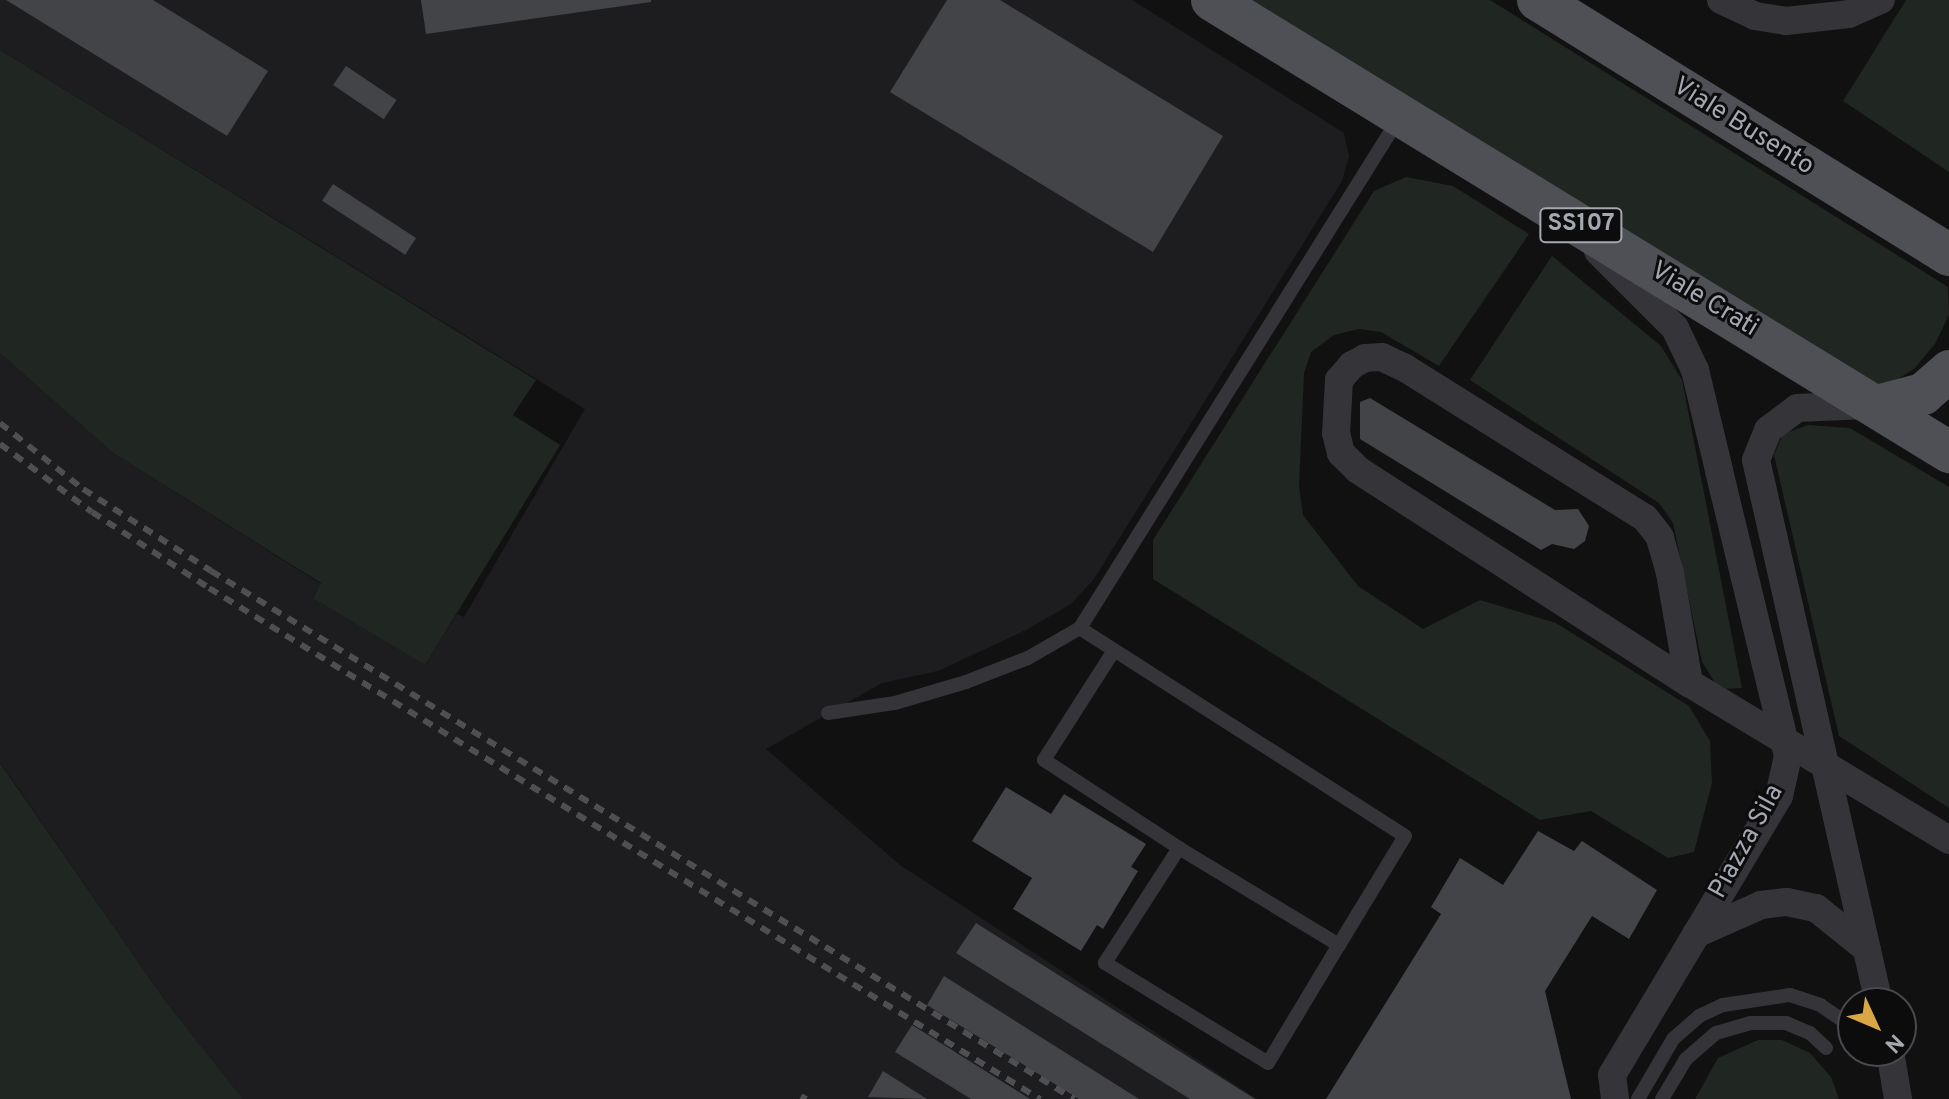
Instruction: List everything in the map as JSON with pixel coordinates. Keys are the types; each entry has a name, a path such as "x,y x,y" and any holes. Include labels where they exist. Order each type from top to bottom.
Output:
{"main road":[{"name":"Viale Crati","path":"1212,0 1949,452"},
{"name":"Viale Busento","path":"1538,0 1949,255"},
{"path":"1877,406 1923,394 1949,371"}],"street":[{"path":"1721,0 1755,16 1881,0"},
{"name":"Piazza Sila","path":"1558,211 1675,328 1695,370 1788,756 1779,796 1612,1075 1615,1099"},
{"path":"1689,683 1660,537 1645,518 1403,367 1382,357 1365,358 1352,365 1339,380 1336,433 1341,453 1358,470 1689,683 1949,840"},
{"path":"1875,987 1756,460 1768,430 1797,408 1877,406"},
{"path":"1696,934 1761,905 1787,902 1816,908 1867,949"},
{"path":"1891,1067 1898,1099"}],"lane":[{"path":"828,713 895,703 966,682 1028,658 1080,628 1400,115"},
{"path":"1080,628 1113,652 1405,836 1268,1063 1105,963 1179,848"},
{"path":"1113,652 1044,760 1179,848 1339,945"},
{"path":"1638,1099 1673,1039 1699,1016 1723,1005 1790,995 1820,1005 1837,1016"},
{"path":"1662,1099 1686,1059 1716,1033 1751,1023 1786,1023 1826,1048"}],"shaded area":[{"path":"0,0 1132,0 1344,133 1349,156 1342,181 1094,579 1071,604 1028,629 938,671 882,683 766,749 900,865 1257,1099 243,1099 166,1002 0,762 0,353 113,453 321,584 313,597 425,665 457,614 464,617 585,409 0,50"},
{"path":"1252,0 1490,0 1948,287 1949,315 1935,344 1914,369 1888,385 1873,387"},
{"path":"1906,0 1949,0 1949,172 1843,101"},
{"path":"0,50 536,380 513,415 560,445 425,665 313,598 321,583 113,453 0,353"},
{"path":"1406,177 1453,186 1529,234 1439,366 1381,332 1359,329 1334,335 1311,352 1304,373 1299,486 1303,515 1358,586 1423,629 1480,600 1556,623 1689,706 1710,741 1712,783 1694,852 1668,858 1591,811 1540,820 1153,579 1153,540 1374,191"},
{"path":"1552,256 1661,346 1682,380 1742,688 1719,689 1702,662 1673,523 1659,503 1470,380"},
{"path":"1808,425 1850,428 1949,487 1949,808 1839,736 1774,455 1783,434"},
{"path":"0,763 166,1002 243,1099 0,1099"},
{"path":"1758,1040 1782,1040 1810,1053 1831,1077 1839,1099 1695,1099 1718,1058"}],"building":[{"path":"6,0 153,0 268,71 227,136"},
{"path":"421,0 651,0 651,2 426,34"},
{"path":"947,0 1000,0 1223,136 1153,252 890,92"},
{"path":"346,66 397,100 384,119 333,85"},
{"path":"333,184 416,238 405,255 322,201"},
{"path":"1370,398 1555,510 1578,509 1589,526 1585,541 1574,549 1552,544 1541,550 1360,439 1360,402"},
{"path":"1006,787 1051,814 1064,794 1146,844 1131,867 1138,871 1103,929 1097,925 1081,951 1013,909 1032,878 972,841"},
{"path":"1538,831 1574,851 1582,841 1657,890 1629,939 1592,916 1545,991 1571,1099 1326,1099 1441,914 1431,907 1460,858 1503,885"},
{"path":"976,923 1255,1099 1190,1099 956,953"},
{"path":"944,976 1139,1099 1079,1099 927,1005"},
{"path":"912,1025 1030,1099 971,1099 895,1052"},
{"path":"883,1071 927,1099 868,1097"}],"railway":[{"path":"0,423 83,489 211,571 1074,1099"},
{"path":"0,444 92,512 209,588 1040,1099"},
{"path":"801,1096 806,1099"}]}
